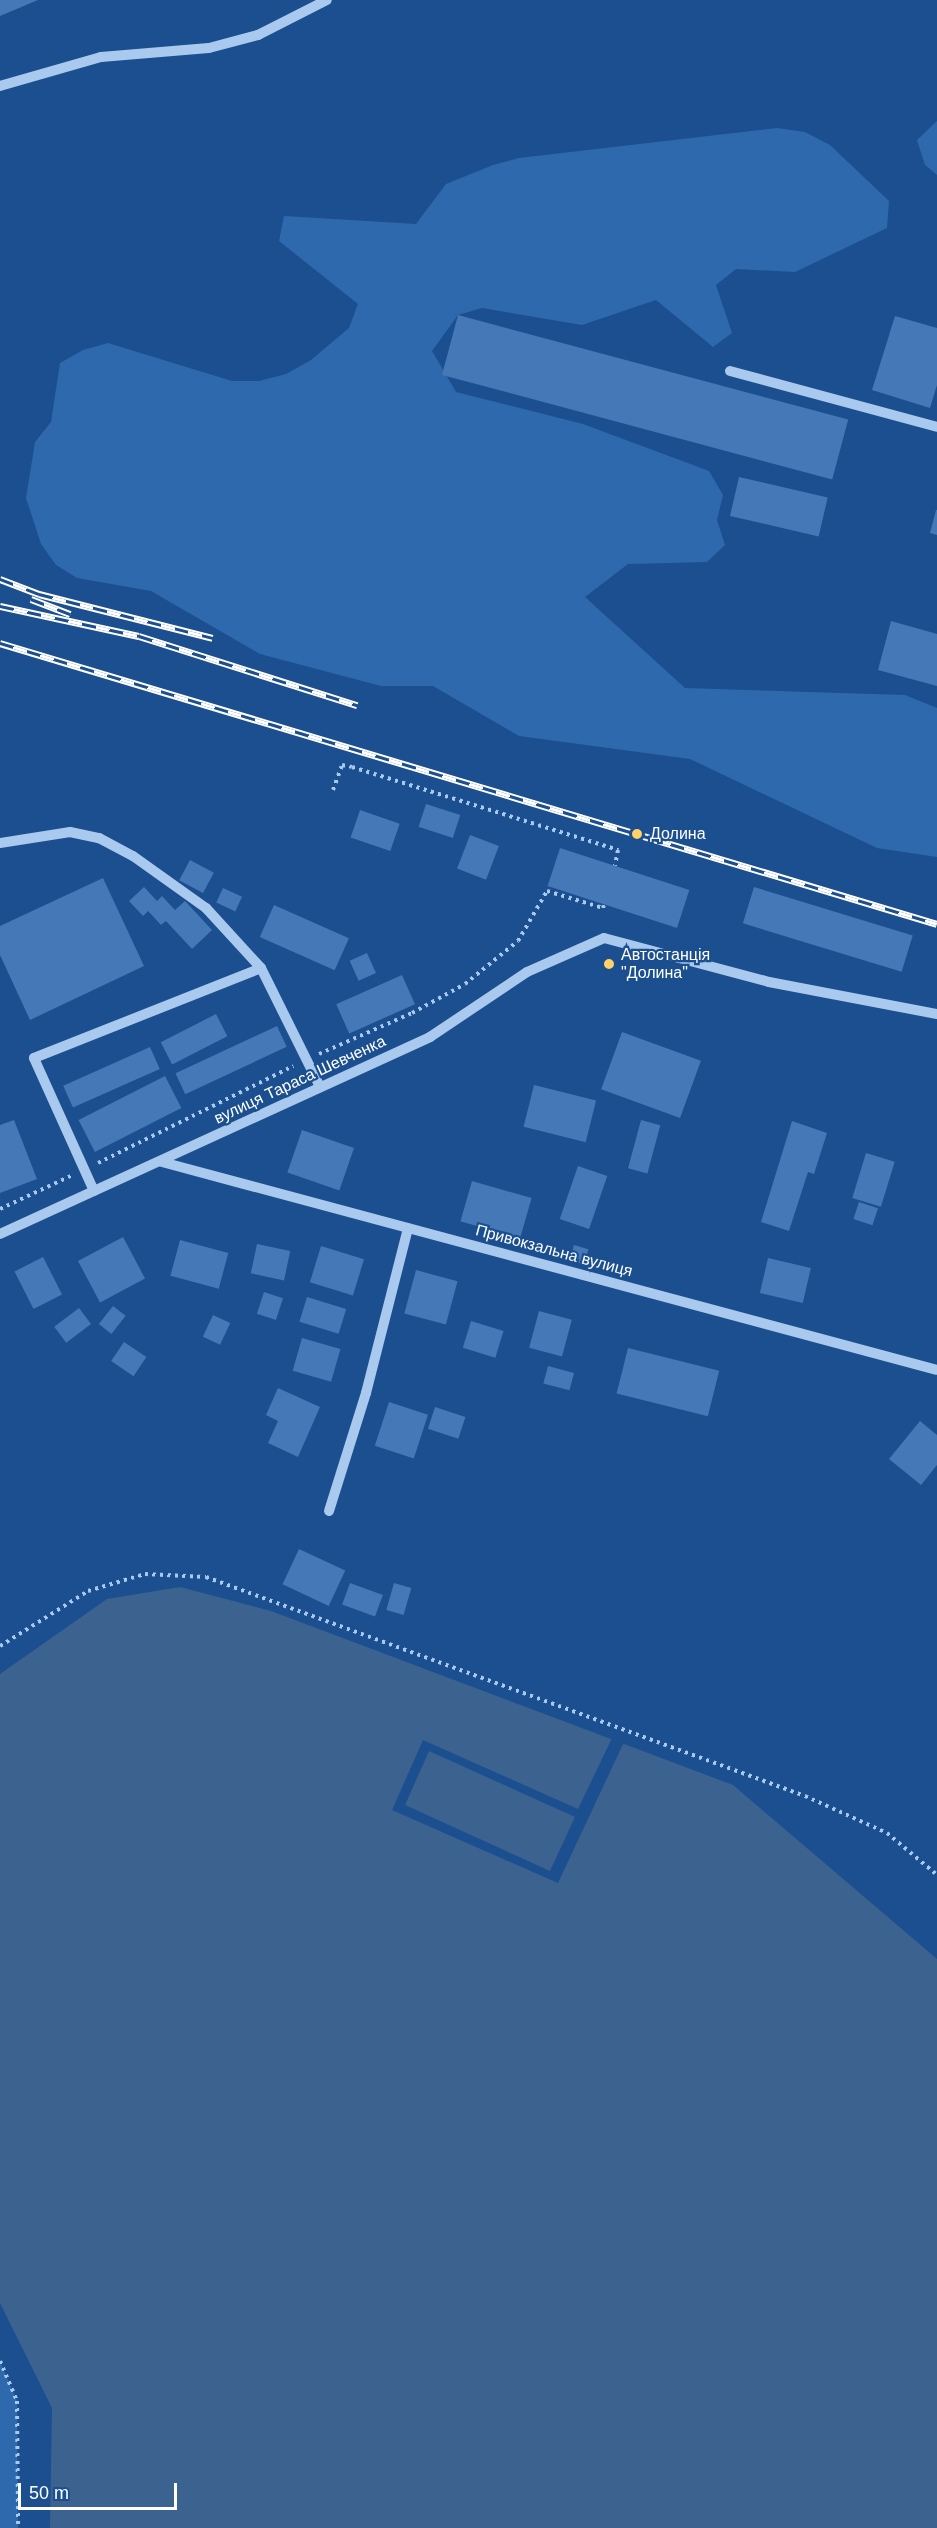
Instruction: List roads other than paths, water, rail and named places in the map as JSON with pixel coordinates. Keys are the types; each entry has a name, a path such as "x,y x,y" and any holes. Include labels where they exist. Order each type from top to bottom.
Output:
{"street":[{"path":"0,86 101,57 209,48 258,35 327,0"},
{"path":"730,371 937,428"},
{"path":"0,843 70,832 99,838 134,856 207,908 261,968 320,1087"},
{"name":"вулиця Тараса Шевченка","path":"0,1234 162,1162 429,1037 528,972 604,938 769,982 937,1014"},
{"path":"94,1191 34,1058 261,968"},
{"name":"Привокзальна вулиця","path":"162,1162 937,1370"},
{"path":"329,1511 366,1394 408,1228"}],"railway":[{"path":"0,579 39,594 213,638"},
{"path":"31,599 70,614"},
{"path":"0,606 139,636 357,705"},
{"path":"0,643 937,924"}],"place":[{"name":"Долина","path":"637,834"},
{"name":"Автостанція \"Долина\"","path":"609,964"}]}
